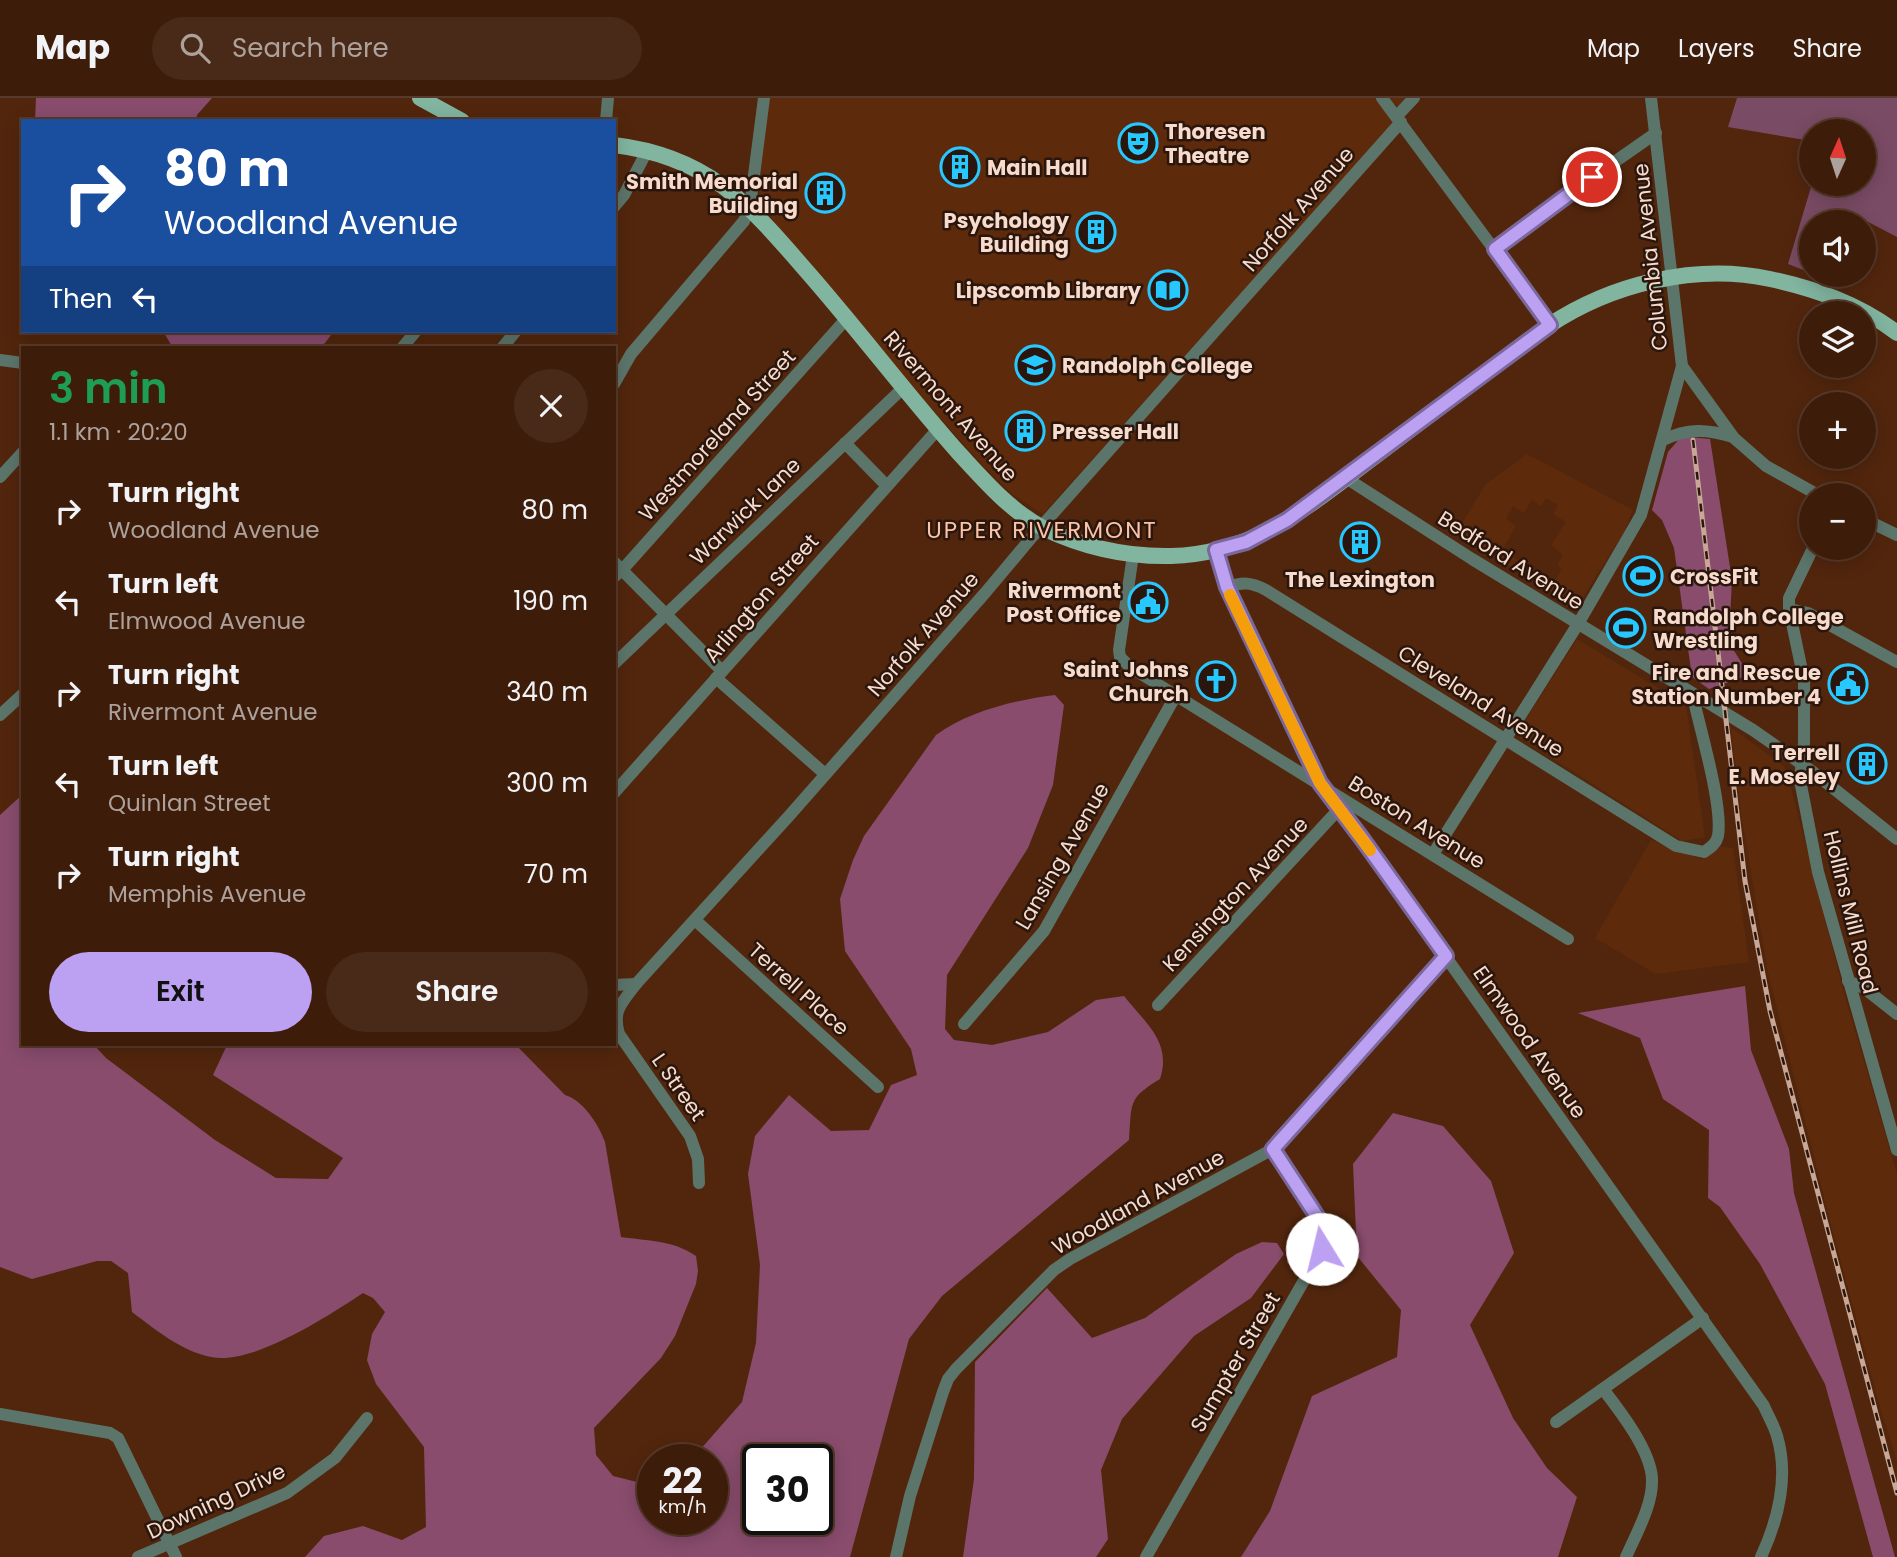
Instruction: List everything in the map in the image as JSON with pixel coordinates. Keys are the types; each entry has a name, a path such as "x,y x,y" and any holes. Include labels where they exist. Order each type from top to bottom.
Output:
{"main road":[{"path":"420,98 457,119"},
{"name":"Rivermont Avenue","path":"616,145 647,151 699,169 750,206 938,429 1001,498 1041,527 1082,543 1133,555 1173,556 1216,550 1246,542 1278,525 1346,478 1550,325 1611,294 1634,286 1703,274 1757,276 1808,288 1879,319 1897,333"}],"street":[{"path":"606,119 608,98"},
{"path":"616,380 631,354 744,221 750,206 764,98"},
{"path":"1382,98 1550,325"},
{"name":"Norfolk Avenue","path":"616,1017 619,1006 636,984 985,593 1399,119 1413,98"},
{"name":"Columbia Avenue","path":"1651,98 1682,366 1734,438 1766,466 1799,484"},
{"path":"1495,249 1656,133"},
{"path":"616,205 624,195 647,151"},
{"name":"Westmoreland Street","path":"617,569 847,318"},
{"path":"0,360 21,363"},
{"path":"1433,854 1578,624 1642,515 1682,366"},
{"name":"Warwick Lane","path":"616,662 904,388"},
{"name":"Arlington Street","path":"616,791 938,429"},
{"name":"Columbia Avenue","path":"1663,440 1679,432 1697,430 1734,438"},
{"path":"845,443 887,485"},
{"path":"0,477 21,454"},
{"name":"Bedford Avenue","path":"1346,478 1753,730 1801,762 1897,839"},
{"path":"1876,525 1897,535"},
{"name":"Elmwood Avenue","path":"1216,550 1227,587 1320,783 1446,956 1763,1406 1777,1435 1783,1467 1779,1503 1762,1557"},
{"name":"Boston Avenue","path":"1133,555 1120,640 1120,657 1130,667 1568,939"},
{"path":"1807,560 1790,598 1790,609 1808,613 1897,662"},
{"path":"617,569 666,613 719,675 824,774"},
{"name":"Cleveland Avenue","path":"1227,587 1242,582 1253,583 1266,590 1676,846 1704,852 1714,846 1718,835 1717,808 1695,696"},
{"name":"Hollins Mill Road","path":"1790,609 1804,680 1804,738 1800,780 1818,872 1896,1143"},
{"name":"Lansing Avenue","path":"964,1024 1044,931 1176,695"},
{"path":"0,715 21,696"},
{"name":"Kensington Avenue","path":"1158,1005 1339,809"},
{"name":"Terrell Place","path":"695,920 878,1087"},
{"name":"Woodland Avenue","path":"896,1557 910,1496 939,1405 948,1379 956,1369 1054,1270 1273,1149 1446,956"},
{"path":"1848,981 1864,988 1897,1014"},
{"path":"616,985 636,984"},
{"name":"L Street","path":"616,1017 619,1034 690,1136 698,1158 699,1183"},
{"name":"Sumpter Street","path":"1146,1557 1322,1249 1320,1221 1273,1149"},
{"path":"1556,1422 1703,1318"},
{"path":"1602,1389 1629,1426 1647,1458 1652,1480 1647,1506 1626,1557"},
{"path":"0,1413 110,1433 118,1438 176,1557"},
{"name":"Downing Drive","path":"138,1557 287,1493 335,1458 366,1418"}],"shaded area":[{"path":"36,98 212,98 196,119 35,119"},
{"name":"Randolph College","path":"767,98 1416,98 1043,514 1012,494 985,468 800,263 758,197"},
{"path":"1737,98 1897,98 1897,237 1876,226 1876,210 1804,210 1808,196 1876,196 1876,119 1799,119 1799,139 1728,127"},
{"path":"1799,227 1799,268 1788,264"},
{"path":"164,333 332,333 320,346 172,346"},
{"path":"1680,438 1710,439 1732,580 1730,618 1733,649 1749,675 1709,689 1692,677 1674,548 1662,520 1652,510 1668,452"},
{"path":"1527,454 1633,510 1624,532 1576,608 1456,533 1486,484","holes":["1546,498 1558,505 1553,514 1566,522 1551,545 1563,555 1557,565 1562,569 1551,586 1529,572 1531,568 1502,550 1516,526 1506,519 1513,506 1524,513 1532,500 1541,506"]},
{"path":"1577,639 1686,705 1705,837 1682,841 1516,735"},
{"path":"1055,695 1064,705 1053,785 1028,848 947,975 945,1029 954,1040 992,1045 1048,1032 1096,1000 1124,996 1155,1034 1163,1054 1163,1066 1160,1079 1136,1097 1133,1103 1129,1140 942,1296 909,1339 850,1557 305,1557 324,1536 363,1526 402,1540 426,1527 424,1447 376,1384 367,1360 372,1334 385,1312 373,1298 363,1293 310,1326 268,1347 228,1358 211,1357 179,1345 132,1312 128,1273 111,1261 97,1261 32,1279 0,1267 0,815 21,796 21,1046 95,1046 106,1058 215,1140 276,1178 328,1179 343,1158 213,1075 227,1046 517,1046 565,1095 584,1108 599,1128 605,1142 621,1237 678,1247 696,1256 698,1271 696,1284 675,1336 661,1358 594,1428 596,1455 613,1476 637,1482 637,1535 728,1535 728,1444 705,1444 742,1402 756,1343 760,1265 748,1174 755,1136 789,1095 831,1131 869,1130 891,1085 917,1075 911,1049 845,951 840,899 864,836 936,735 978,713"},
{"path":"1731,728 1783,765 1845,997 1897,1174 1897,1461 1831,1225 1767,968 1741,813"},
{"path":"1651,840 1702,859 1721,846 1733,848 1749,962 1656,974 1595,938"},
{"path":"1745,986 1751,1050 1789,1149 1794,1193 1895,1557 1873,1557 1825,1384 1760,1264 1720,1207 1708,1198 1709,1130 1663,1099 1640,1038 1578,1013"},
{"path":"1393,1113 1443,1126 1491,1181 1514,1253 1470,1325 1513,1418 1547,1468 1577,1497 1558,1557 1241,1557 1270,1511 1312,1396 1397,1357 1401,1310 1357,1256 1353,1164"},
{"path":"1262,1242 1277,1243 1284,1254 1251,1298 1194,1336 1122,1419 1101,1470 1108,1539 1096,1557 963,1557 974,1479 975,1362 1047,1288 1092,1338 1145,1318 1236,1254"}],"railway":[{"path":"1693,440 1745,881 1770,1011 1897,1493"}],"slow traffic":[{"path":"1230,595 1320,783 1370,850"}],"place":[{"name":"Thoresen Theatre","path":"1138,143"},
{"name":"Main Hall","path":"960,167"},
{"name":"Smith Memorial Building","path":"825,193"},
{"name":"Psychology Building","path":"1096,232"},
{"name":"Lipscomb Library","path":"1168,290"},
{"name":"Randolph College","path":"1035,365"},
{"name":"Presser Hall","path":"1025,431"},
{"name":"The Lexington","path":"1360,542"},
{"name":"CrossFit","path":"1643,576"},
{"name":"Rivermont Post Office","path":"1148,602"},
{"name":"Randolph College Wrestling","path":"1626,628"},
{"name":"Saint Johns Church","path":"1216,681"},
{"name":"Fire and Rescue Station Number 4","path":"1848,684"},
{"name":"Terrell E. Moseley","path":"1867,764"}],"district":[{"name":"UPPER RIVERMONT","path":"1042,530"}],"route":[{"path":"1322,1249 1320,1221 1273,1149 1446,956 1320,783 1227,587 1216,550 1246,542 1287,520 1550,325 1495,249 1592,177"}]}
